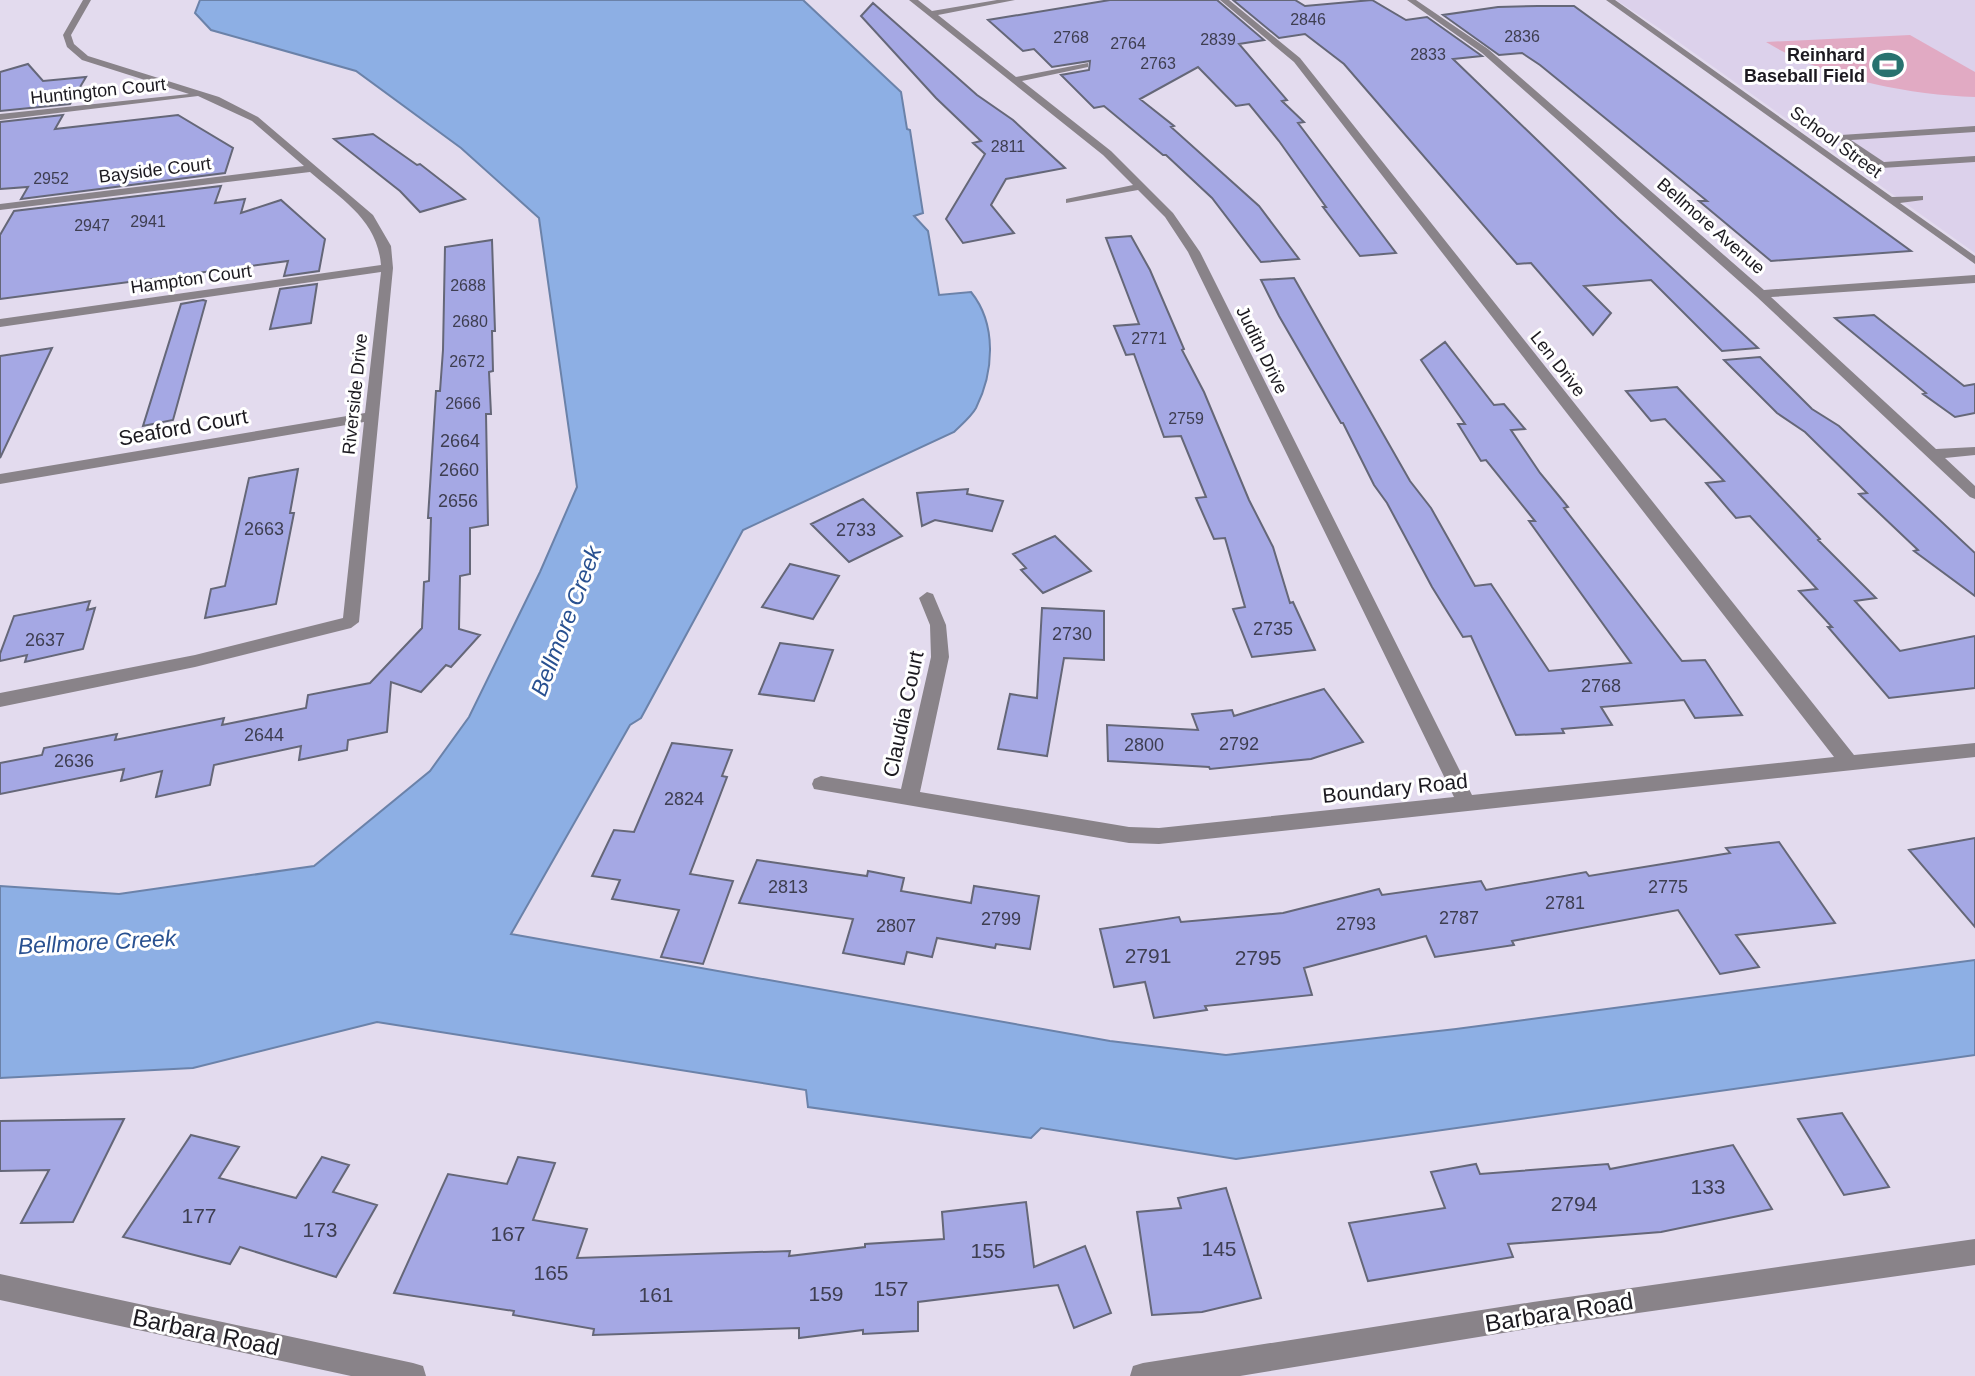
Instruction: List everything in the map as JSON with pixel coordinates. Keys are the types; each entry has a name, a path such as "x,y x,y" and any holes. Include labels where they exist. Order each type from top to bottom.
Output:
{"street":[{"name":"Riverside Drive","path":"0,699 195,661 351,622 387,268 385,246 369,217 255,119 216,99 85,58 70,45 67,34 87,0"},
{"name":"Judith Drive","path":"913,0 1107,153 1169,215 1194,252 1467,804"},
{"path":"931,14 1012,0"},
{"name":"Len Drive","path":"1224,0 1297,60 1850,764"},
{"name":"Bellmore Avenue","path":"1411,0 1485,51 1762,294 1975,494"},
{"name":"School Street","path":"1610,0 1975,261"},
{"path":"1015,80 1085,65"},
{"name":"Huntington Court","path":"0,117 200,96"},
{"path":"1975,130 1842,138 1882,165 1975,159"},
{"path":"1826,154 1863,152"},
{"name":"Bayside Court","path":"0,207 314,168"},
{"path":"1070,201 1140,187"},
{"path":"1890,200 1919,198"},
{"name":"Hampton Court","path":"0,323 387,268"},
{"path":"1762,294 1975,279"},
{"name":"Seaford Court","path":"0,479 373,416"},
{"path":"1932,454 1975,450"},
{"name":"Claudia Court","path":"909,798 940,657 938,625 927,598"},
{"name":"Boundary Road","path":"821,784 1129,835 1159,836 1975,750"},
{"name":"Barbara Road","path":"1143,1376 1208,1368 1533,1315 1975,1252"},
{"name":"Barbara Road","path":"0,1287 413,1376"}],"shaded area":[{"path":"1616,0 1975,0 1975,253 1659,28"},
{"name":"Reinhard Baseball Field","path":"1910,35 1975,72 1975,97 1894,88 1840,75 1766,42"}],"water":[{"name":"Bellmore Creek","path":"200,0 803,0 901,92 923,213 914,216 928,231 939,295 971,292 985,319 990,348 982,394 969,418 954,432 743,530 641,718 630,725 511,934 1110,1041 1226,1055 1456,1029 1975,960 1975,1055 1236,1159 1041,1128 1031,1138 808,1107 806,1090 377,1022 193,1068 0,1078 0,886 119,894 314,866 430,771 469,717 540,572 577,487 539,218 461,148 356,71 211,30 195,13"}],"building":[{"path":"1110,0 1217,0 1264,40 1239,44 1287,100 1282,101 1304,122 1298,123 1396,253 1360,256 1279,141 1249,104 1236,106 1198,67 1140,99 1174,126 1171,127 1259,206 1299,259 1261,262 1212,198 1166,155 1104,106 1094,108 1061,75 1089,70 1090,61 1052,67 1034,49 1023,51 988,20"},
{"path":"1233,0 1295,0 1305,6 1372,0 1406,20 1427,17 1482,56 1453,59 1758,348 1722,351 1651,280 1584,286 1611,313 1593,335 1531,263 1517,264 1344,64 1305,34 1279,38"},
{"path":"873,3 977,95 1013,120 1065,168 1006,179 991,205 1014,233 963,243 946,219 985,154 973,143 981,141 936,98 861,16"},
{"path":"1574,6 1911,251 1771,261 1699,201 1707,201 1540,65 1522,53 1499,55 1443,15 1498,7"},
{"path":"28,64 43,81 86,77 70,104 0,111 0,72"},
{"path":"63,115 55,129 178,115 233,148 225,173 21,199 28,187 0,189 0,122"},
{"path":"373,134 417,165 420,164 465,199 420,212 400,191 334,139"},
{"path":"221,186 215,203 245,199 241,213 281,200 325,239 319,271 284,276 288,261 0,299 0,235 14,211"},
{"path":"1131,236 1150,270 1184,349 1182,350 1204,392 1249,500 1273,547 1290,603 1293,602 1315,650 1252,657 1233,609 1245,607 1225,538 1214,539 1196,498 1206,497 1181,436 1164,437 1134,354 1126,355 1114,326 1139,324 1106,238"},
{"path":"492,240 495,331 492,331 493,371 489,372 491,414 486,414 488,525 470,528 470,574 460,576 459,629 480,635 451,667 446,665 421,692 391,682 387,732 348,740 347,750 299,760 301,746 214,765 210,785 156,797 162,771 121,781 124,769 0,794 0,763 42,755 44,748 117,734 115,740 224,718 222,725 306,708 308,695 370,683 422,628 424,582 429,581 431,518 428,518 436,391 440,391 443,350 445,247"},
{"path":"1294,278 1410,481 1431,508 1475,586 1491,584 1549,671 1631,663 1529,521 1535,521 1486,460 1481,461 1458,424 1465,424 1421,360 1445,342 1494,405 1504,404 1525,429 1511,430 1540,473 1568,507 1564,508 1682,661 1705,660 1742,715 1695,718 1684,700 1601,707 1612,725 1562,729 1564,733 1516,735 1471,636 1463,637 1432,587 1261,280"},
{"path":"317,284 311,323 270,329 280,289"},
{"path":"206,301 173,420 143,426 181,304"},
{"path":"1874,315 1964,386 1975,384 1975,413 1955,417 1923,394 1926,393 1835,318"},
{"path":"52,348 0,458 0,356"},
{"path":"1760,357 1812,409 1839,426 1975,553 1975,596 1914,551 1918,550 1859,494 1867,493 1805,432 1777,413 1724,360"},
{"path":"1677,387 1820,539 1818,540 1876,598 1855,601 1900,651 1975,636 1975,688 1889,698 1799,591 1817,589 1750,516 1736,518 1706,483 1724,481 1665,419 1651,421 1626,391"},
{"path":"298,469 290,513 294,513 276,604 205,618 211,589 225,586 249,478"},
{"path":"968,489 967,494 1003,501 992,531 935,520 922,526 917,493"},
{"path":"863,499 902,536 849,562 811,524"},
{"path":"1055,536 1091,571 1043,593 1021,570 1026,568 1013,554"},
{"path":"790,564 839,576 813,619 762,607"},
{"path":"90,601 87,610 95,608 83,649 25,662 27,655 0,661 14,616"},
{"path":"1042,608 1104,611 1104,660 1064,658 1047,756 998,749 1010,694 1037,698"},
{"path":"780,643 833,650 814,701 759,694"},
{"path":"1324,689 1363,742 1311,759 1210,769 1108,761 1107,725 1198,730 1192,714 1232,710 1234,716"},
{"path":"672,743 732,750 722,776 727,777 690,874 733,881 703,964 661,957 679,910 612,899 620,880 592,876 614,830 634,832"},
{"path":"1975,838 1975,927 1909,850"},
{"path":"1779,842 1835,923 1736,935 1759,967 1720,974 1678,910 1512,941 1514,945 1435,957 1426,936 1304,968 1312,995 1205,1006 1207,1010 1154,1018 1145,982 1114,987 1100,929 1179,917 1181,922 1283,913 1379,889 1382,895 1481,881 1486,890 1586,872 1589,876 1730,853 1726,848"},
{"path":"757,860 867,876 868,871 904,878 901,891 971,903 974,886 1039,896 1030,949 996,944 995,948 937,938 932,957 907,952 904,964 843,953 853,919 739,903"},
{"path":"1842,1113 1889,1187 1844,1195 1798,1119"},
{"path":"124,1119 73,1222 21,1223 49,1170 0,1171 0,1121"},
{"path":"191,1135 239,1147 219,1178 296,1198 322,1157 349,1165 333,1192 377,1205 336,1277 240,1247 230,1264 123,1237"},
{"path":"1733,1145 1772,1209 1661,1232 1508,1244 1513,1257 1368,1281 1349,1223 1445,1208 1431,1172 1476,1164 1480,1174 1608,1164 1610,1169"},
{"path":"518,1157 555,1163 533,1220 587,1229 577,1258 790,1251 789,1256 865,1247 865,1244 944,1239 942,1212 1026,1202 1034,1267 1085,1246 1111,1313 1074,1328 1058,1285 918,1302 918,1331 863,1334 863,1330 799,1338 799,1328 593,1335 594,1329 513,1315 514,1311 394,1293 448,1174 507,1184"},
{"path":"1226,1188 1261,1298 1202,1312 1152,1315 1137,1212 1181,1208 1178,1198"}],"place":[{"name":"Reinhard Baseball Field","path":"1888,65"}]}
